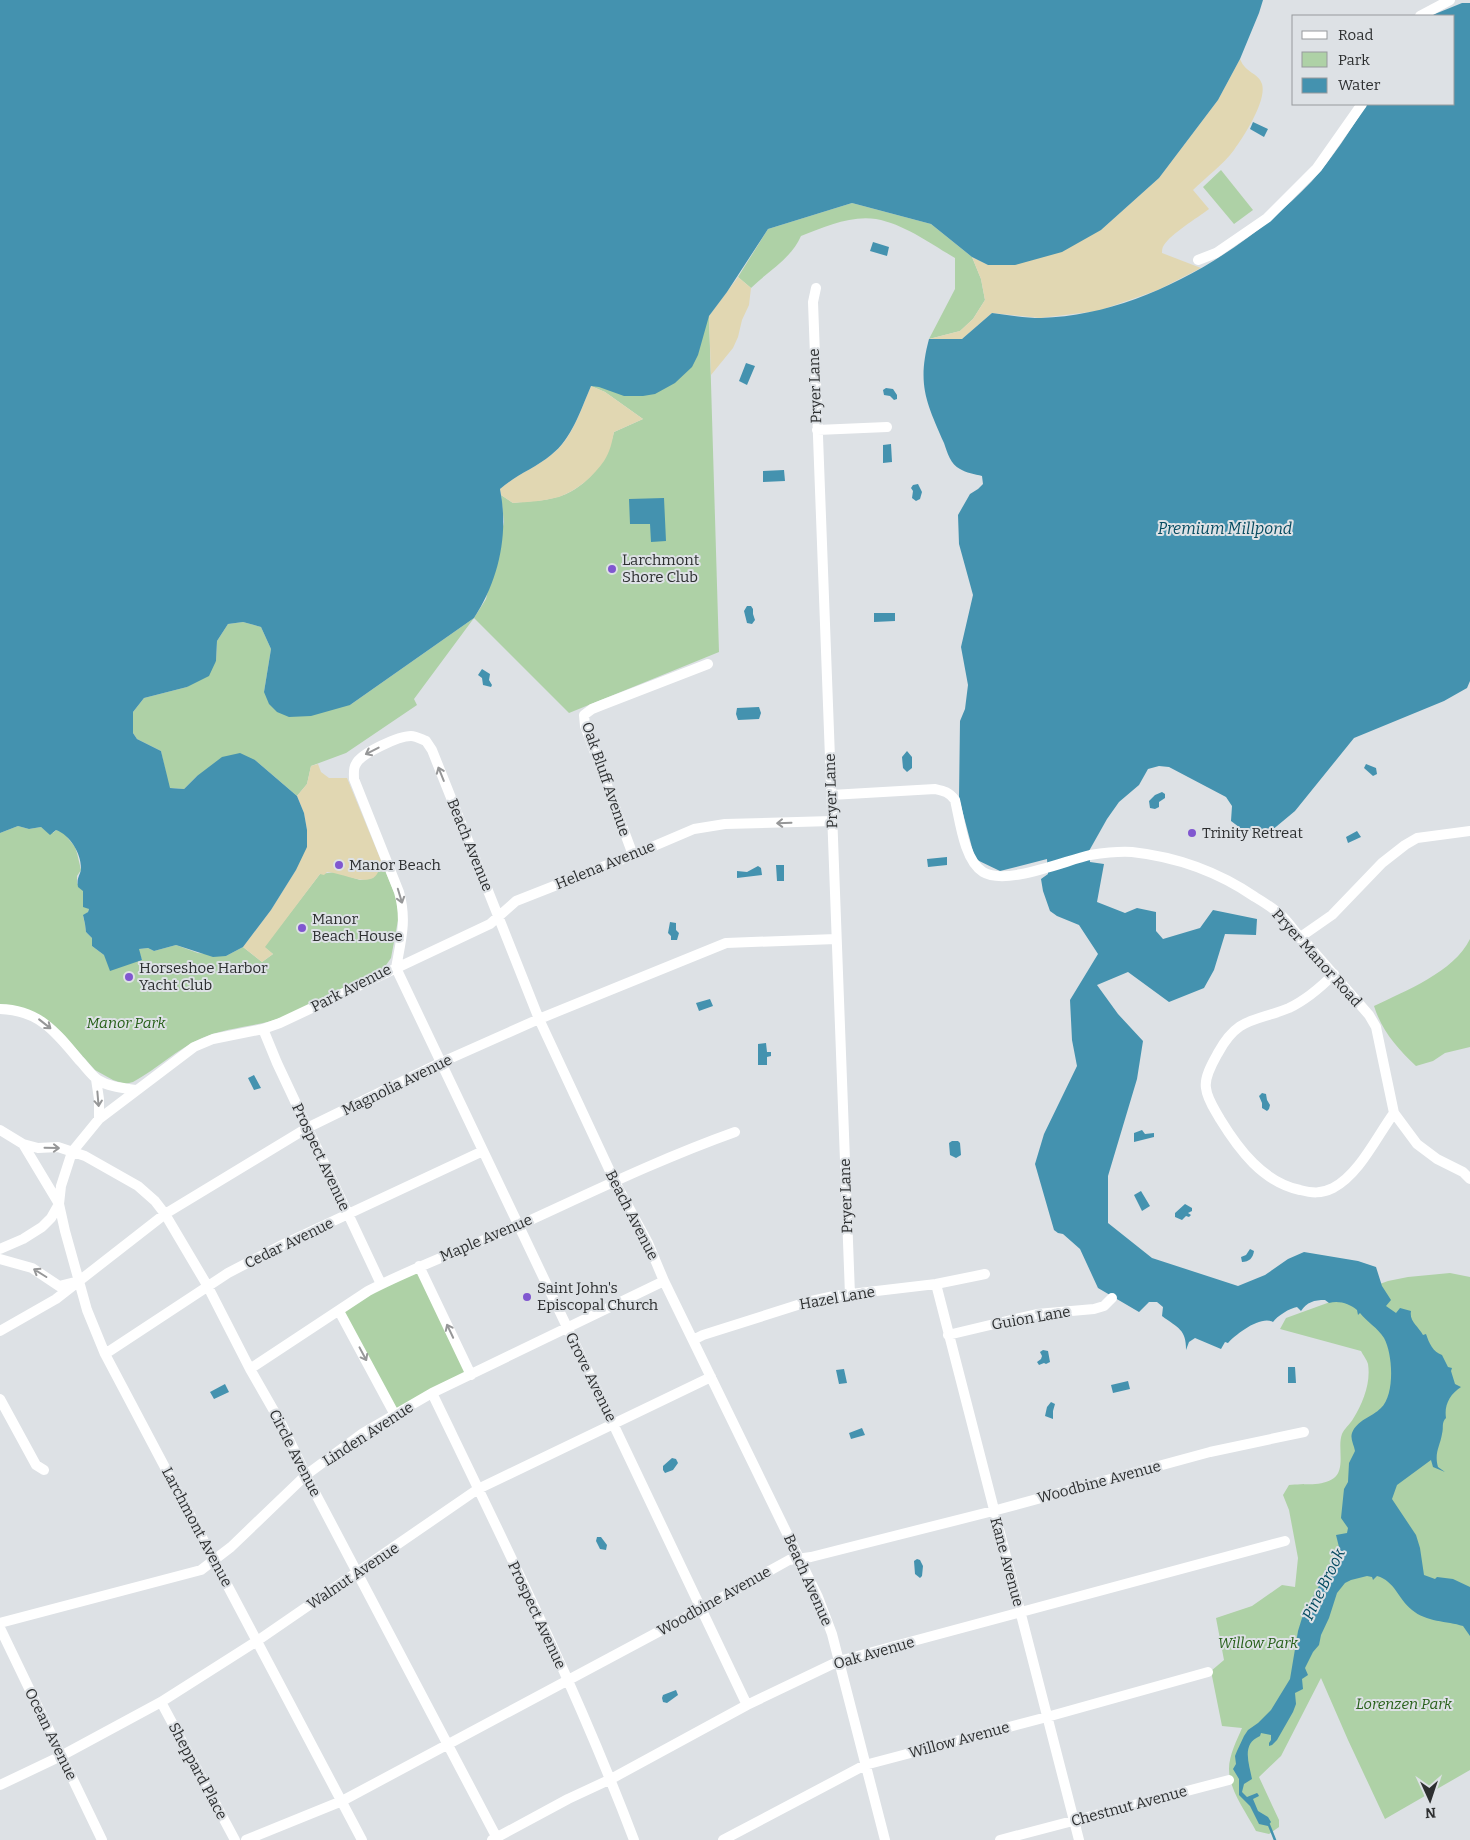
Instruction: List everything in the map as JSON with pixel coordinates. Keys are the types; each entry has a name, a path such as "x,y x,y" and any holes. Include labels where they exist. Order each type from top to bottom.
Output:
{"street":[{"path":"1422,15 1450,0"},
{"path":"1198,260 1216,253 1267,218 1317,168 1361,105"},
{"name":"Pryer Lane","path":"816,288 813,302 817,430 850,1294"},
{"path":"817,430 887,427"},
{"name":"Oak Bluff Avenue","path":"633,855 584,716 592,709 708,664"},
{"name":"Park Avenue","path":"0,1249 23,1239 42,1227 51,1218 59,1204 61,1186 72,1152 99,1119 194,1047 213,1039 263,1029 396,968 402,933 403,907 399,892 354,779 354,769 356,762 364,755 403,737 418,737"},
{"name":"Beach Avenue","path":"418,737 426,741 432,750 539,1018 615,1182 648,1243 664,1281 825,1614 885,1840"},
{"name":"Pryer Manor Road","path":"831,795 943,790 955,800 967,851 973,864 984,873 998,877 1012,876 1090,855 1129,852 1175,860 1202,868 1231,880 1283,917 1299,938 1308,945 1369,1015 1376,1027 1394,1113 1417,1144 1470,1178"},
{"name":"Helena Avenue","path":"396,968 490,924 516,900 633,855 694,829 725,824 832,821"},
{"path":"1299,938 1332,915 1382,863 1405,845 1418,838 1470,831"},
{"name":"Magnolia Avenue","path":"0,1331 56,1300 165,1214 308,1128 440,1063 539,1018 726,943 836,939"},
{"name":"Grove Avenue","path":"396,968 747,1705"},
{"path":"1334,974 1321,987 1289,1008 1242,1024 1232,1033 1219,1051 1207,1079 1206,1088 1211,1103 1227,1130 1248,1159 1280,1183 1312,1193 1332,1189 1353,1173 1394,1113"},
{"path":"0,1009 27,1014 49,1026 96,1079 118,1088 136,1090"},
{"name":"Prospect Avenue","path":"263,1029 381,1284"},
{"path":"96,1079 99,1119"},
{"name":"Circle Avenue","path":"0,1130 23,1144 38,1148 58,1147 85,1156 138,1186 155,1201 165,1214 207,1286 250,1369 282,1425 357,1574 448,1743 495,1839"},
{"name":"Maple Avenue","path":"250,1369 381,1284 693,1148 735,1132"},
{"name":"Circle Avenue","path":"23,1144 59,1204"},
{"name":"Cedar Avenue","path":"104,1354 207,1286 284,1244 484,1151"},
{"name":"Larchmont Avenue","path":"59,1204 86,1310 104,1354 362,1840"},
{"path":"0,1259 32,1268 59,1286 79,1282"},
{"path":"419,1266 471,1374"},
{"name":"Hazel Lane","path":"693,1340 703,1335 807,1302 834,1296 936,1284 985,1274"},
{"name":"Linden Avenue","path":"0,1623 201,1570 215,1560 306,1475 363,1433 432,1393 567,1326 664,1281"},
{"name":"Kane Avenue","path":"936,1284 1079,1840"},
{"name":"Guion Lane","path":"948,1335 1037,1314 1094,1309 1104,1306 1112,1298"},
{"path":"340,1311 395,1415"},
{"name":"Walnut Avenue","path":"0,1785 61,1756 160,1702 257,1641 478,1489 711,1377"},
{"name":"Prospect Avenue","path":"432,1393 568,1680 611,1778 634,1840"},
{"path":"0,1399 36,1465 44,1470"},
{"name":"Woodbine Avenue","path":"246,1840 342,1801 789,1560 993,1510 1210,1452 1304,1432"},
{"name":"Oak Avenue","path":"495,1839 747,1705 839,1661 1021,1614 1285,1541"},
{"name":"Ocean Avenue","path":"0,1628 102,1840"},
{"name":"Willow Avenue","path":"723,1840 865,1765 1047,1718 1208,1672"},
{"name":"Sheppard Place","path":"160,1702 235,1840"},
{"name":"Chestnut Avenue","path":"1000,1840 1229,1780"}],"green space":[{"path":"1221,170 1253,210 1234,224 1203,187"},
{"path":"852,203 931,224 972,257 981,279 985,300 973,319 960,331 929,339 955,289 955,258 897,225 876,219 847,220 801,236 785,258 751,288 738,277 768,229"},
{"path":"709,316 719,652 569,713 474,618 486,599 504,522 501,495 513,503 540,500 566,494 583,483 603,460 614,432 643,419 605,392 591,386"},
{"path":"474,618 414,699 417,705 346,753 311,766 307,784 297,796 255,760 197,776 184,789 169,788 161,751 137,739 133,733 133,712 144,698 187,687 216,661 217,641 228,624 243,622 261,627 271,649 264,692 350,705"},
{"name":"Manor Park","path":"18,826 29,829 41,827 53,833 56,830 63,832 75,847 81,870 77,876 77,883 83,890 83,903 89,909 83,916 86,932 92,938 92,946 104,955 142,960 138,949 148,948 154,951 176,945 198,953 226,956 243,947 262,962 273,954 264,947 320,874 335,872 360,880 373,878 382,863 396,897 399,915 391,958 382,971 281,1018 212,1034 184,1048 133,1082 125,1084 113,1080 95,1070 61,1032 0,1005 0,833"},
{"path":"1470,939 1470,1047 1445,1053 1433,1061 1416,1066 1391,1039 1381,1023 1374,1006 1414,987 1441,971 1463,951"},
{"path":"418,1270 467,1374 396,1411 343,1311 372,1292"},
{"path":"1450,1273 1470,1277 1470,1770 1385,1819 1321,1678 1281,1756 1259,1777 1279,1820 1279,1827 1269,1834 1256,1831 1235,1793 1230,1777 1230,1758 1242,1728 1222,1726 1211,1671 1224,1660 1216,1618 1252,1606 1282,1585 1295,1587 1298,1558 1289,1510 1283,1495 1289,1485 1324,1483 1338,1474 1342,1434 1360,1406 1365,1393 1369,1371 1366,1359 1361,1351 1280,1329 1286,1318 1388,1281"}],"sand":[{"path":"1240,59 1245,68 1258,77 1262,84 1263,91 1258,109 1230,155 1193,190 1209,209 1172,236 1162,249 1162,253 1201,268 1158,290 1098,311 1040,318 992,313 962,339 929,339 960,331 973,319 985,300 981,279 972,257 988,265 1101,230 1159,178 1218,100"},
{"path":"738,277 751,288 749,305 733,348 711,375 709,316"},
{"path":"591,386 605,392 643,419 614,432 609,451 600,467 572,491 559,497 513,503 501,495 500,489 545,460 565,441 575,424"},
{"name":"Manor Beach","path":"318,764 321,772 329,778 347,778 382,863 377,874 367,880 327,872 324,875 320,874 265,947 273,954 262,962 243,947 271,910 296,870 307,830 304,813 297,796 307,784 311,766"}],"water":[{"path":"0,0 1263,0 1240,59 1218,100 1159,178 1101,230 1062,252 1015,265 988,265 972,257 931,224 852,203 768,229 709,316 698,355 692,367 675,383 655,394 624,396 591,386 565,441 545,460 500,489 503,523 500,556 490,588 474,618 350,705 311,716 289,717 277,712 269,704 264,692 271,649 261,627 243,622 228,624 217,641 216,661 209,676 187,687 144,698 133,712 133,733 137,739 161,751 170,788 184,789 197,776 222,757 240,753 255,760 297,796 304,813 307,847 296,870 271,910 243,947 226,956 213,957 176,945 154,951 148,948 139,949 142,960 110,971 104,955 92,946 92,938 86,932 83,915 89,909 83,907 83,891 78,887 78,878 81,870 79,856 74,845 61,832 56,830 50,835 41,827 29,829 18,826 0,833"},
{"name":"Premium Millpond","path":"1462,3 1470,3 1470,681 1467,688 1444,701 1354,738 1295,811 1271,831 1243,830 1231,821 1232,806 1226,797 1169,767 1159,766 1148,769 1139,785 1119,802 1089,851 1090,862 1104,864 1097,902 1125,913 1137,908 1156,912 1156,931 1163,939 1200,928 1213,910 1257,919 1256,935 1225,934 1214,970 1204,988 1169,1002 1128,972 1097,985 1118,1014 1143,1041 1137,1079 1108,1176 1108,1223 1152,1258 1238,1286 1265,1275 1288,1259 1304,1252 1358,1261 1376,1267 1382,1286 1391,1300 1386,1306 1396,1313 1400,1308 1411,1311 1411,1318 1414,1323 1423,1335 1426,1334 1432,1347 1442,1355 1448,1367 1452,1368 1451,1371 1455,1384 1461,1387 1451,1396 1447,1404 1446,1418 1443,1423 1443,1432 1437,1454 1438,1467 1445,1472 1433,1467 1431,1460 1397,1485 1392,1499 1416,1535 1424,1575 1435,1579 1437,1577 1453,1579 1470,1587 1470,1636 1463,1626 1430,1619 1412,1610 1383,1578 1377,1576 1373,1580 1372,1577 1367,1576 1345,1583 1337,1593 1319,1645 1305,1668 1308,1675 1302,1679 1303,1689 1295,1693 1296,1704 1293,1712 1277,1740 1269,1746 1271,1735 1261,1733 1260,1736 1254,1739 1248,1749 1252,1779 1244,1784 1242,1792 1247,1797 1258,1794 1259,1796 1253,1799 1258,1811 1268,1817 1271,1822 1268,1826 1259,1824 1250,1806 1239,1795 1239,1779 1233,1769 1236,1764 1235,1756 1248,1730 1271,1710 1290,1679 1302,1618 1323,1578 1325,1570 1335,1563 1342,1552 1340,1551 1336,1535 1347,1533 1348,1528 1341,1518 1344,1489 1348,1482 1349,1463 1355,1451 1352,1433 1357,1425 1381,1408 1386,1402 1389,1394 1391,1374 1387,1345 1382,1334 1360,1313 1358,1315 1357,1310 1351,1306 1344,1303 1329,1303 1325,1300 1317,1300 1306,1305 1301,1311 1297,1307 1291,1309 1273,1322 1262,1321 1256,1323 1228,1343 1225,1342 1221,1349 1195,1338 1189,1342 1186,1350 1183,1333 1177,1326 1162,1316 1163,1307 1157,1302 1149,1302 1139,1312 1098,1288 1080,1249 1063,1234 1054,1230 1035,1164 1044,1134 1077,1066 1072,1040 1070,1000 1098,954 1079,925 1050,911 1041,879 1048,874 1047,859 1000,871 975,859 959,798 960,721 965,709 968,685 961,647 973,595 959,544 958,515 970,494 983,484 982,476 962,470 954,465 950,458 932,416 925,392 925,355 929,339 962,339 992,313 1041,318 1079,314 1116,305 1153,292 1189,275 1223,255 1285,207 1312,181 1334,154 1366,105 1455,105 1455,15 1432,15"},
{"path":"1253,122 1268,129 1264,137 1250,129"},
{"path":"873,242 889,247 887,256 870,251"},
{"path":"746,363 755,366 747,385 739,381"},
{"path":"886,388 893,389 897,399 894,400 890,396 884,395 883,390"},
{"path":"891,444 892,462 883,463 883,445"},
{"path":"784,470 785,481 763,482 763,471"},
{"path":"918,484 922,492 920,499 916,501 912,498 913,491 911,488 913,485"},
{"path":"664,498 666,541 651,542 650,524 630,524 629,499"},
{"path":"747,606 751,606 753,609 755,620 752,624 747,623 744,611"},
{"path":"874,613 895,613 895,621 874,622"},
{"path":"482,669 490,674 491,687 483,685 482,678 478,675"},
{"path":"759,707 761,713 759,719 738,720 737,708"},
{"path":"907,751 912,757 912,768 907,772 903,768 902,757"},
{"path":"1366,764 1376,768 1377,774 1373,776 1364,768"},
{"path":"1162,792 1165,794 1165,798 1159,802 1159,807 1155,809 1150,808 1149,801 1155,795"},
{"path":"1357,831 1361,837 1348,843 1346,837"},
{"path":"947,857 947,865 928,867 927,859"},
{"path":"776,865 784,865 784,881 777,881"},
{"path":"758,866 761,868 762,875 737,878 737,871 747,872"},
{"path":"670,922 676,923 676,930 679,933 677,940 671,940 671,936 668,933"},
{"path":"710,999 713,1006 699,1011 696,1003"},
{"path":"766,1043 767,1052 771,1052 771,1056 767,1057 767,1065 758,1065 758,1044"},
{"path":"254,1075 261,1088 254,1090 248,1078"},
{"path":"1262,1093 1266,1094 1270,1105 1267,1111 1262,1108 1259,1096"},
{"path":"1142,1130 1145,1134 1154,1133 1154,1137 1134,1142 1134,1133"},
{"path":"952,1141 960,1143 961,1155 956,1158 950,1155 949,1143"},
{"path":"1141,1191 1150,1206 1142,1211 1134,1195"},
{"path":"1185,1204 1192,1208 1192,1211 1188,1213 1191,1215 1189,1217 1186,1216 1182,1220 1175,1217 1175,1213"},
{"path":"1250,1249 1254,1251 1252,1258 1242,1262 1241,1257 1246,1255"},
{"path":"1043,1350 1048,1351 1050,1362 1039,1365 1037,1362 1041,1359 1040,1352"},
{"path":"1288,1367 1295,1367 1296,1383 1288,1383"},
{"path":"844,1369 847,1383 839,1384 836,1370"},
{"path":"1128,1381 1130,1389 1113,1393 1111,1385"},
{"path":"225,1384 229,1392 214,1399 210,1392"},
{"path":"1051,1402 1055,1404 1053,1419 1045,1416 1047,1407"},
{"path":"862,1428 865,1435 851,1439 849,1433"},
{"path":"672,1458 676,1459 678,1463 673,1470 665,1473 663,1466"},
{"path":"597,1537 601,1537 607,1545 606,1550 600,1549 596,1541"},
{"path":"920,1560 923,1566 920,1578 915,1574 914,1561"},
{"path":"676,1690 678,1695 667,1703 663,1702 663,1695"}],"waterway":[{"name":"Pine Brook","path":"1269,1825 1275,1840"}],"place":[{"name":"Larchmont Shore Club","path":"612,569"},
{"name":"Trinity Retreat","path":"1192,833"},
{"name":"Manor Beach","path":"339,865"},
{"name":"Manor Beach House","path":"302,928"},
{"name":"Horseshoe Harbor Yacht Club","path":"129,977"},
{"name":"Saint John's Episcopal Church","path":"527,1297"}],"park label":[{"name":"Willow Park","path":"1258,1643"},
{"name":"Lorenzen Park","path":"1404,1704"}]}
